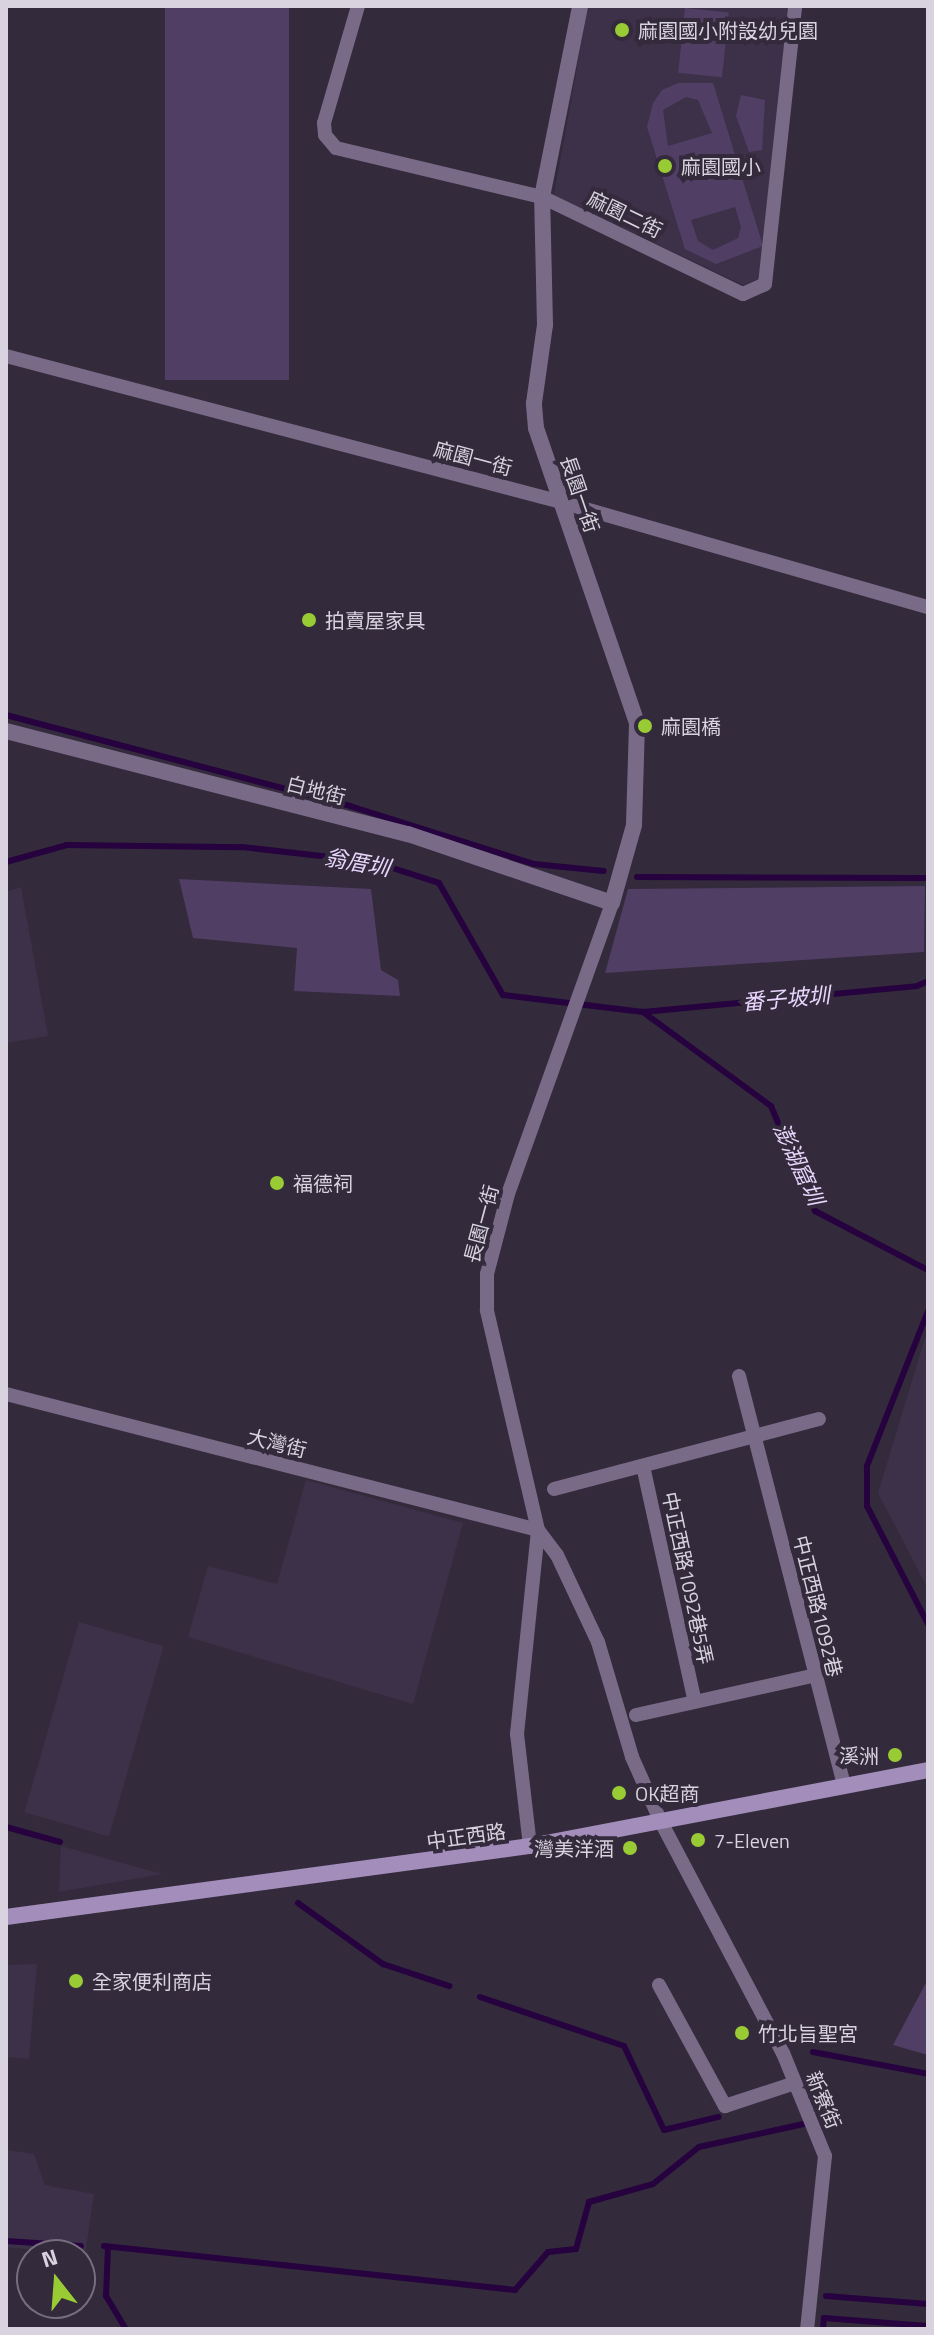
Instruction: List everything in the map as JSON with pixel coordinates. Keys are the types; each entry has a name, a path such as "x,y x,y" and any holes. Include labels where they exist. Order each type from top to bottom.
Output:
{"main road":[{"name":"中正西路","path":"6,1917 530,1846 928,1770"}],"street":[{"name":"麻園二街","path":"358,6 324,123 325,135 336,148 542,197 743,294 765,284 795,6"},
{"name":"長園一街","path":"530,1846 517,1734 538,1530 487,1310 487,1274 508,1194 612,903 634,825 637,723 536,428 534,403 545,325 542,197 580,6"},
{"name":"麻園一街","path":"6,356 561,502 928,607"},
{"name":"白地街","path":"6,731 408,834 612,903"},
{"name":"中正西路1092巷","path":"739,1376 844,1786"},
{"name":"大灣街","path":"6,1394 538,1530"},
{"path":"554,1489 819,1419"},
{"name":"中正西路1092巷5弄","path":"643,1466 694,1698"},
{"name":"長園一街","path":"538,1530 557,1555 598,1642 632,1757 660,1820"},
{"path":"636,1715 694,1698 816,1675"},
{"name":"新寮街","path":"660,1820 795,2083 825,2156 807,2329"},
{"path":"659,1985 725,2106 795,2083"}],"shaded area":[{"path":"165,6 289,6 289,380 165,380"},
{"name":"麻園國小","path":"588,6 788,6 762,278 743,285 554,195"},
{"path":"685,8 729,13 722,77 678,73"},
{"path":"678,83 713,83 763,246 716,264 685,249 647,127 653,103 662,90","holes":["686,97 698,100 712,133 668,146 663,110","735,207 741,227 738,238 713,250 698,241 691,220"]},
{"path":"741,95 765,100 762,150 749,152 736,116"},
{"path":"179,879 371,889 381,970 398,980 400,996 294,991 297,948 193,938"},
{"path":"925,886 924,952 605,973 628,889"},
{"path":"21,887 48,1036 6,1043 6,892"},
{"path":"928,1328 928,1589 878,1493"},
{"path":"306,1480 463,1523 413,1704 188,1637 208,1566 277,1584"},
{"path":"79,1622 164,1646 109,1837 24,1812"},
{"path":"61,1846 162,1874 59,1892"},
{"path":"37,1964 29,2059 6,2057 6,1965"},
{"path":"928,1979 928,2055 893,2045"},
{"path":"6,2150 34,2154 45,2185 94,2194 87,2239 16,2239 16,2248 6,2247"}],"waterway":[{"path":"6,715 350,806 534,864 604,871"},
{"name":"翁厝圳","path":"6,862 67,845 242,847 374,862 439,883 503,995 643,1012 917,986 928,981"},
{"path":"637,877 928,878"},
{"name":"澎湖窟圳","path":"643,1012 771,1106 815,1211 928,1270"},
{"name":"澎湖窟圳","path":"928,1311 867,1466 867,1506 928,1624"},
{"path":"6,1827 60,1842"},
{"path":"298,1903 383,1964 449,1986"},
{"path":"480,1997 624,2046 664,2130 718,2117"},
{"path":"813,2052 928,2074"},
{"path":"104,2246 515,2290 548,2252 576,2249 589,2202 653,2184 699,2147 804,2124"},
{"path":"6,2241 16,2242"},
{"path":"108,2247 106,2296 126,2329"},
{"path":"826,2296 928,2304"},
{"path":"823,2329 824,2318 928,2326"}],"place":[{"name":"麻園國小附設幼兒園","path":"622,30"},
{"name":"麻園國小","path":"665,166"},
{"name":"拍賣屋家具","path":"309,620"},
{"name":"麻園橋","path":"645,726"},
{"name":"福德祠","path":"277,1183"},
{"name":"溪洲","path":"895,1755"},
{"name":"OK超商","path":"619,1793"},
{"name":"7-Eleven","path":"698,1840"},
{"name":"灣美洋酒","path":"630,1848"},
{"name":"全家便利商店","path":"76,1981"},
{"name":"竹北旨聖宮","path":"742,2033"}],"water label":[{"name":"番子坡圳","path":"786,999"}]}
